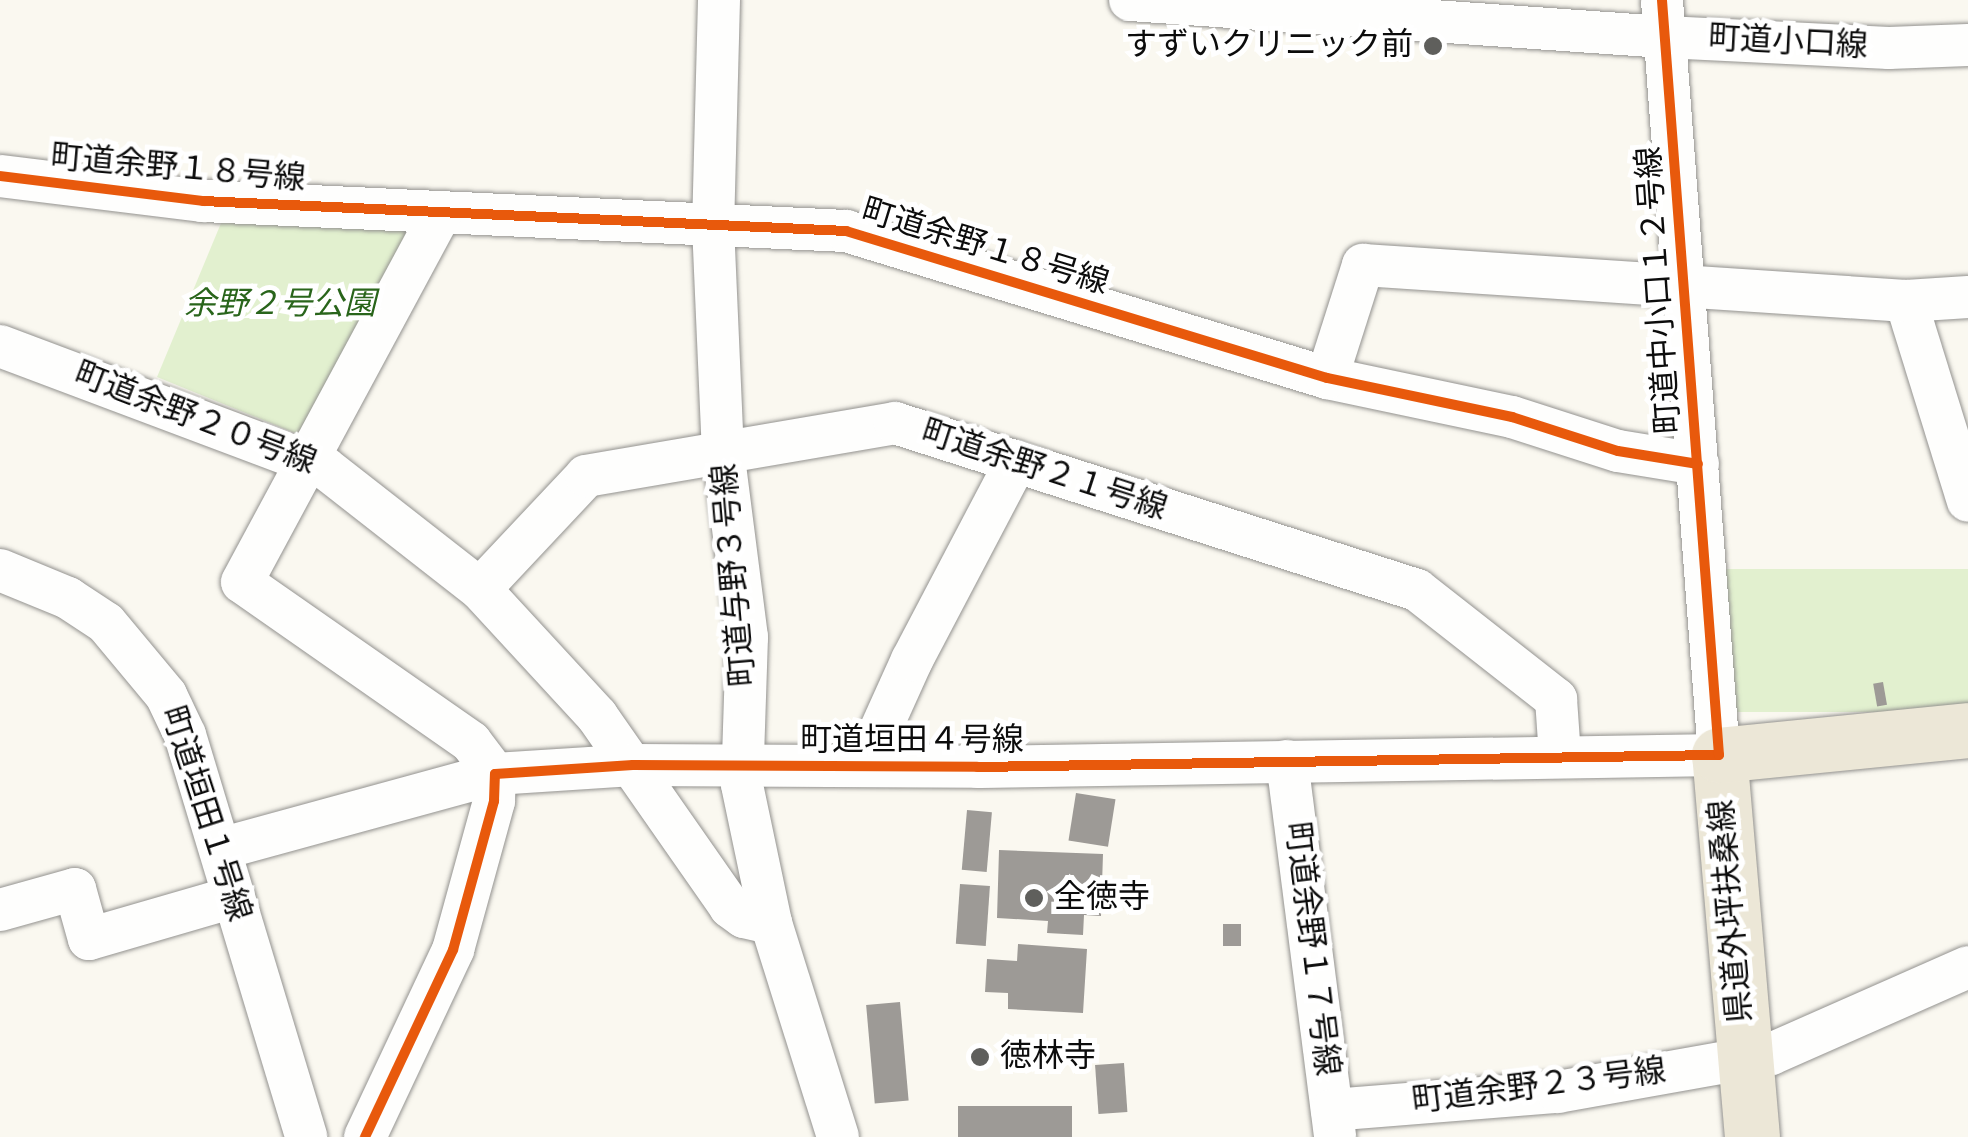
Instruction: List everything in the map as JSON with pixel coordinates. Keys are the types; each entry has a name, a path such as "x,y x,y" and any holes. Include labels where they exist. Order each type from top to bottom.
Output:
{"main road":[{"name":"県道外坪扶桑線","path":"1752,1137 1719,756 1968,730"}],"street":[{"name":"町道与野３号線","path":"720,0 713,225 723,450 748,637 742,785 772,922 838,1137"},
{"name":"町道小口線","path":"1130,0 1664,18 1888,48 1968,45"},
{"name":"町道中小口１２号線","path":"1664,18 1719,756"},
{"name":"町道余野１８号線","path":"0,176 203,201 846,231 1327,378 1512,417 1618,451 1698,464"},
{"path":"364,1137 453,950 494,801 495,774 470,742 242,582 441,213"},
{"path":"1327,378 1363,265 1906,301 1968,298"},
{"path":"1906,301 1968,501"},
{"name":"町道余野２０号線","path":"0,346 325,468 480,589 597,716 730,907 744,918 772,922"},
{"name":"町道余野２１号線","path":"480,589 586,476 895,423 1417,590 1556,699 1560,756"},
{"path":"866,764 912,660 1016,462"},
{"name":"町道垣田１号線","path":"0,570 68,598 106,623 166,694 185,735 306,1137"},
{"name":"町道垣田４号線","path":"220,849 495,774 633,765 978,767 1719,756"},
{"name":"町道余野１７号線","path":"1287,761 1333,1124"},
{"path":"0,910 75,889 89,939 234,897"},
{"name":"町道余野２３号線","path":"1333,1124 1558,1092 1771,1054 1968,967"}],"green space":[{"name":"余野２号公園","path":"224,216 406,226 413,239 314,429 295,433 157,377"},
{"path":"1720,569 1968,569 1968,712 1720,712"}],"building":[{"path":"1883,682 1887,705 1877,706 1873,684"},
{"path":"1076,793 1116,799 1108,847 1068,840"},
{"path":"967,810 992,812 987,872 962,870"},
{"path":"999,850 1103,854 1101,916 1084,915 1083,935 1047,933 1048,921 997,918"},
{"path":"960,884 990,886 986,946 956,944"},
{"path":"1223,924 1241,924 1241,946 1223,946"},
{"path":"1018,944 1087,949 1083,1013 1008,1009 1008,993 985,992 987,959 1017,961"},
{"path":"900,1002 909,1101 875,1104 866,1005"},
{"path":"1124,1063 1127,1112 1098,1114 1095,1065"},
{"path":"958,1106 1072,1106 1072,1137 958,1137"}],"cycle path":[{"path":"365,1137 453,950 494,801 495,774 633,765 977,767 1719,755 1662,0"},
{"path":"0,176 203,201 846,231 1327,378 1512,417 1618,451 1698,464"}],"place":[{"name":"すずいクリニック前","path":"1433,46"},
{"name":"全徳寺","path":"1034,898"},
{"name":"徳林寺","path":"980,1057"}]}
